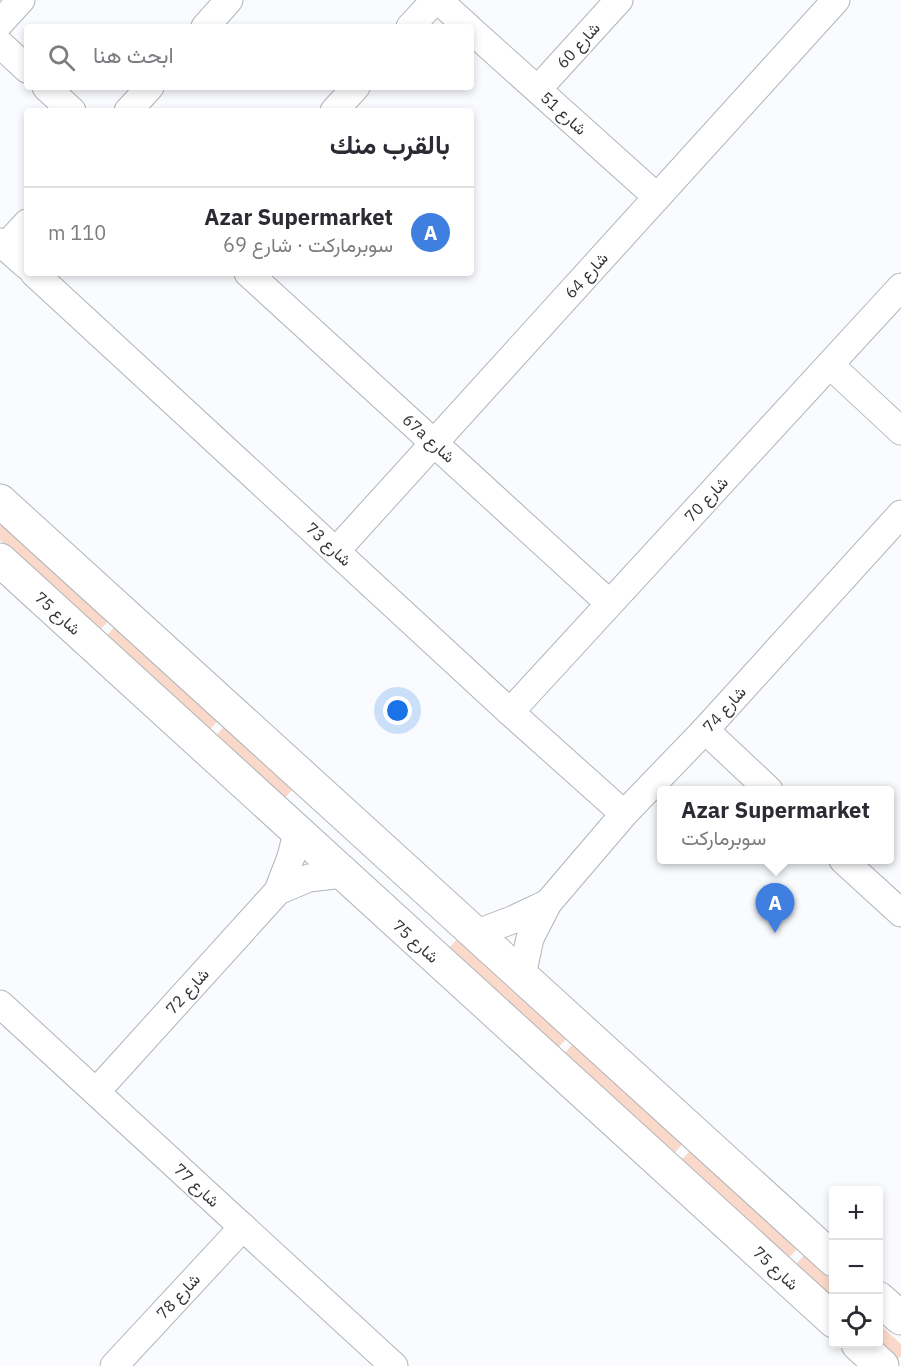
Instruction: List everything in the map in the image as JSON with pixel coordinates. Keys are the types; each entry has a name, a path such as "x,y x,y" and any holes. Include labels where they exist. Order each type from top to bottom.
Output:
{"street":[{"path":"0,23 21,0"},
{"path":"208,24 229,0"},
{"path":"413,24 436,0"},
{"name":"شارع 51","path":"436,0 464,24"},
{"name":"شارع 60","path":"538,89 619,0"},
{"name":"شارع 64","path":"336,551 836,0"},
{"name":"شارع 51","path":"474,32 657,197"},
{"path":"0,44 24,66"},
{"path":"49,90 69,108"},
{"path":"131,108 147,90"},
{"path":"337,108 353,90"},
{"path":"24,226 3,244 24,263"},
{"name":"شارع 73","path":"37,276 510,712 624,814"},
{"name":"67a شارع","path":"251,276 609,603"},
{"name":"شارع 70","path":"510,712 901,287"},
{"path":"830,365 901,431"},
{"path":"0,501 829,1255"},
{"name":"شارع 74","path":"522,975 530,938 548,903 624,814 705,730 901,514"},
{"name":"شارع 75","path":"0,560 829,1316"},
{"path":"705,730 766,786"},
{"path":"297,833 308,825 322,826 371,861 380,864 397,862"},
{"name":"شارع 72","path":"96,1092 278,891 297,833"},
{"path":"848,864 897,900"},
{"name":"شارع 72","path":"278,891 309,878 343,874"},
{"name":"شارع 74","path":"475,934 548,903"},
{"name":"شارع 77","path":"0,1004 394,1366"},
{"name":"شارع 78","path":"114,1366 243,1227"},
{"path":"883,1302 901,1318"},
{"path":"862,1348 882,1366"}],"shaded area":[{"path":"0,520 109,620 99,631 0,540"},
{"path":"115,626 219,719 209,731 106,637"},
{"path":"225,725 294,788 284,799 215,737"},
{"path":"458,938 567,1038 557,1049 448,949"},
{"path":"573,1044 682,1144 673,1155 563,1055"},
{"path":"690,1151 797,1249 787,1260 679,1162"},
{"path":"804,1255 829,1278 829,1298 794,1267"},
{"path":"883,1328 901,1344 901,1356 897,1360 883,1347"}],"place":[{"name":"Azar Supermarket","path":"775,933"}]}
